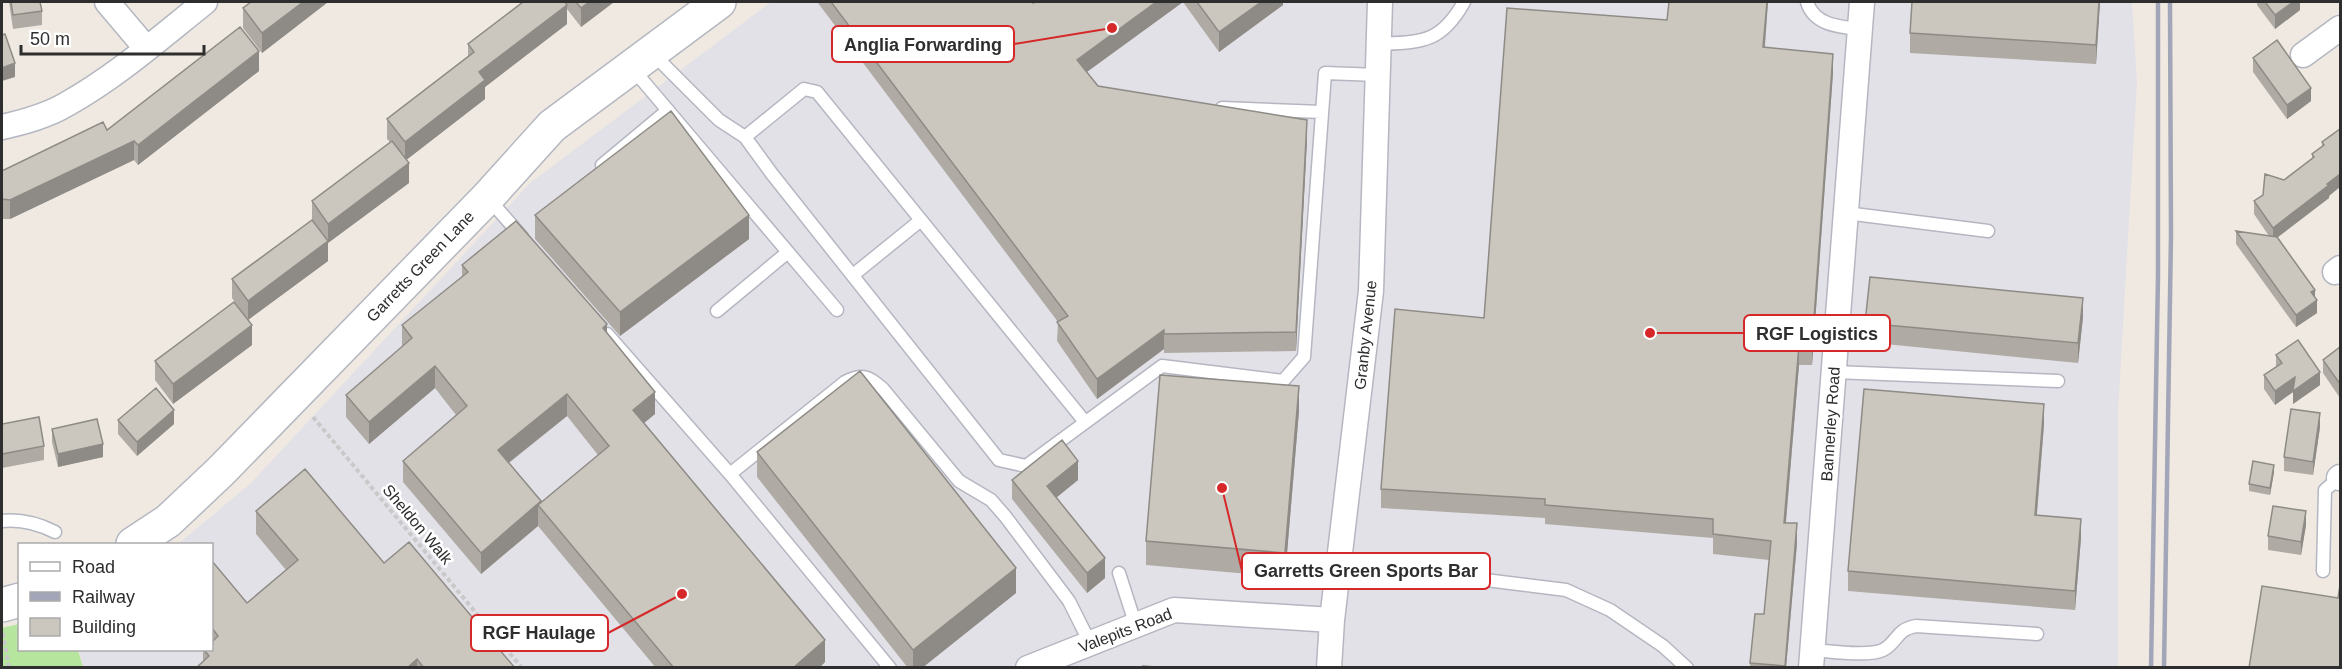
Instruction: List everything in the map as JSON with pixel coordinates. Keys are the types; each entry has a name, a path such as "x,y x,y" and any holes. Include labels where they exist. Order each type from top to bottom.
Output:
{"street":[{"path":"107,2 146,48"},
{"path":"2,127 29,120 66,105 106,80 205,2"},
{"name":"Garretts Green Lane","path":"135,543 168,521 221,471 487,198 552,126 719,2"},
{"name":"Granby Avenue","path":"1329,668 1332,620 1371,291 1380,2"},
{"name":"Bannerley Road","path":"1812,659 1862,2"},
{"path":"2303,55 2340,28"},
{"path":"2,606 18,601"},
{"name":"Valepits Road","path":"1028,668 1174,610 1332,620"}],"lane":[{"path":"1379,44 1416,43 1437,34 1453,21 1464,2"},
{"path":"1807,2 1820,20 1837,26 1860,29"},
{"path":"642,60 668,110 837,310"},
{"path":"642,60 719,120 745,137 999,460 1026,466 1162,366 1283,381 1304,357 1325,73 1378,75"},
{"path":"745,137 804,89 817,92 1085,422"},
{"path":"1213,108 1323,112"},
{"path":"589,175 668,110"},
{"path":"487,198 526,242"},
{"path":"1846,213 1988,231"},
{"path":"853,275 921,220"},
{"path":"717,310 788,252"},
{"path":"597,323 730,474 890,668"},
{"path":"1834,372 2058,381"},
{"path":"730,474 845,382 858,376 869,376 883,388 959,481 991,500 1005,516 1069,601 1090,643"},
{"path":"2324,571 2325,490 2340,477"},
{"path":"2,521 18,519 55,532"},
{"path":"1389,568 1566,590 1610,610 1663,646 1687,668"},
{"path":"1119,573 1136,626"},
{"path":"1812,659 1882,650 1893,642 1905,628 1916,626 2037,634"}],"path":[{"name":"Sheldon Walk","path":"295,395 522,668"},
{"path":"2,626 9,668"}],"shaded area":[{"path":"771,2 2132,2 2137,82 2118,412 2118,667 83,668 79,651 213,651 213,543 179,543 250,484 530,183"}],"green space":[{"path":"18,624 18,651 78,651 83,667 2,667 2,628"}],"building":[{"path":"11,2 40,2 42,11 13,15"},
{"path":"251,2 303,2 262,33 243,8"},
{"path":"523,2 565,2 567,5 479,72 485,80 405,142 387,119 474,52 468,44"},
{"path":"576,2 589,2 581,8"},
{"path":"831,2 1156,2 1077,60 1098,86 1307,120 1296,332 1164,334 1164,330 1097,379 1057,322 1068,316"},
{"path":"1197,2 1261,2 1219,32"},
{"path":"1669,2 1767,2 1763,47 1833,54 1812,346 1799,345 1784,523 1797,523 1785,666 1750,663 1755,614 1764,614 1771,541 1713,534 1713,519 1545,505 1545,499 1381,489 1395,309 1484,318 1507,8 1667,20"},
{"path":"1912,2 2099,2 2096,45 1910,33"},
{"path":"2265,2 2293,2 2275,15"},
{"path":"240,27 259,51 138,145 134,141 10,200 2,199 2,170 103,122 107,130"},
{"path":"5,34 15,63 2,68 2,35"},
{"path":"2277,40 2311,88 2287,105 2253,58"},
{"path":"671,111 749,215 620,312 535,215"},
{"path":"2340,129 2340,174 2273,228 2254,201 2263,195 2265,174 2284,180 2314,157 2312,154 2324,145 2322,142"},
{"path":"392,141 409,163 328,224 312,201"},
{"path":"312,220 328,241 248,301 232,279"},
{"path":"516,221 607,324 603,328 655,392 633,410 825,640 793,668 674,668 538,505 609,446 567,394 498,450 541,501 481,553 403,461 467,406 435,366 369,422 346,395 412,338 402,325 468,272 462,265"},
{"path":"2236,231 2277,237 2315,290 2311,292 2317,300 2296,315"},
{"path":"1870,277 2083,298 2078,343 1865,323"},
{"path":"234,302 252,325 173,384 155,361"},
{"path":"2298,340 2320,372 2293,391 2295,377 2275,391 2264,375 2282,363 2276,355"},
{"path":"2340,347 2340,384 2323,360"},
{"path":"860,371 1016,568 913,650 757,452"},
{"path":"1160,375 1299,386 1285,553 1146,541"},
{"path":"156,388 174,410 137,442 118,420"},
{"path":"1864,389 2044,404 2035,515 2081,519 2075,591 1848,571"},
{"path":"2291,409 2320,413 2313,462 2284,457"},
{"path":"39,417 44,446 2,454 2,424"},
{"path":"97,419 103,444 58,454 52,429"},
{"path":"1062,440 1078,461 1047,486 1105,558 1087,573 1012,480"},
{"path":"2253,461 2274,465 2270,488 2249,484"},
{"path":"305,469 384,563 409,542 515,668 424,668 417,659 407,668 196,668 209,656 205,651 213,651 213,641 218,636 213,629 213,562 247,603 298,560 256,511"},
{"path":"2273,506 2306,511 2301,542 2268,536"},
{"path":"2340,585 2340,668 2249,668 2262,586 2338,598"},
{"path":"1143,666 1168,668 1143,668"}],"railway":[{"path":"2151,668 2158,276 2158,2"},
{"path":"2164,668 2171,235 2170,2"}],"place":[{"name":"Anglia Forwarding","path":"1112,28"},
{"name":"RGF Logistics","path":"1650,333"},
{"name":"Garretts Green Sports Bar","path":"1222,488"},
{"name":"RGF Haulage","path":"682,594"}]}
